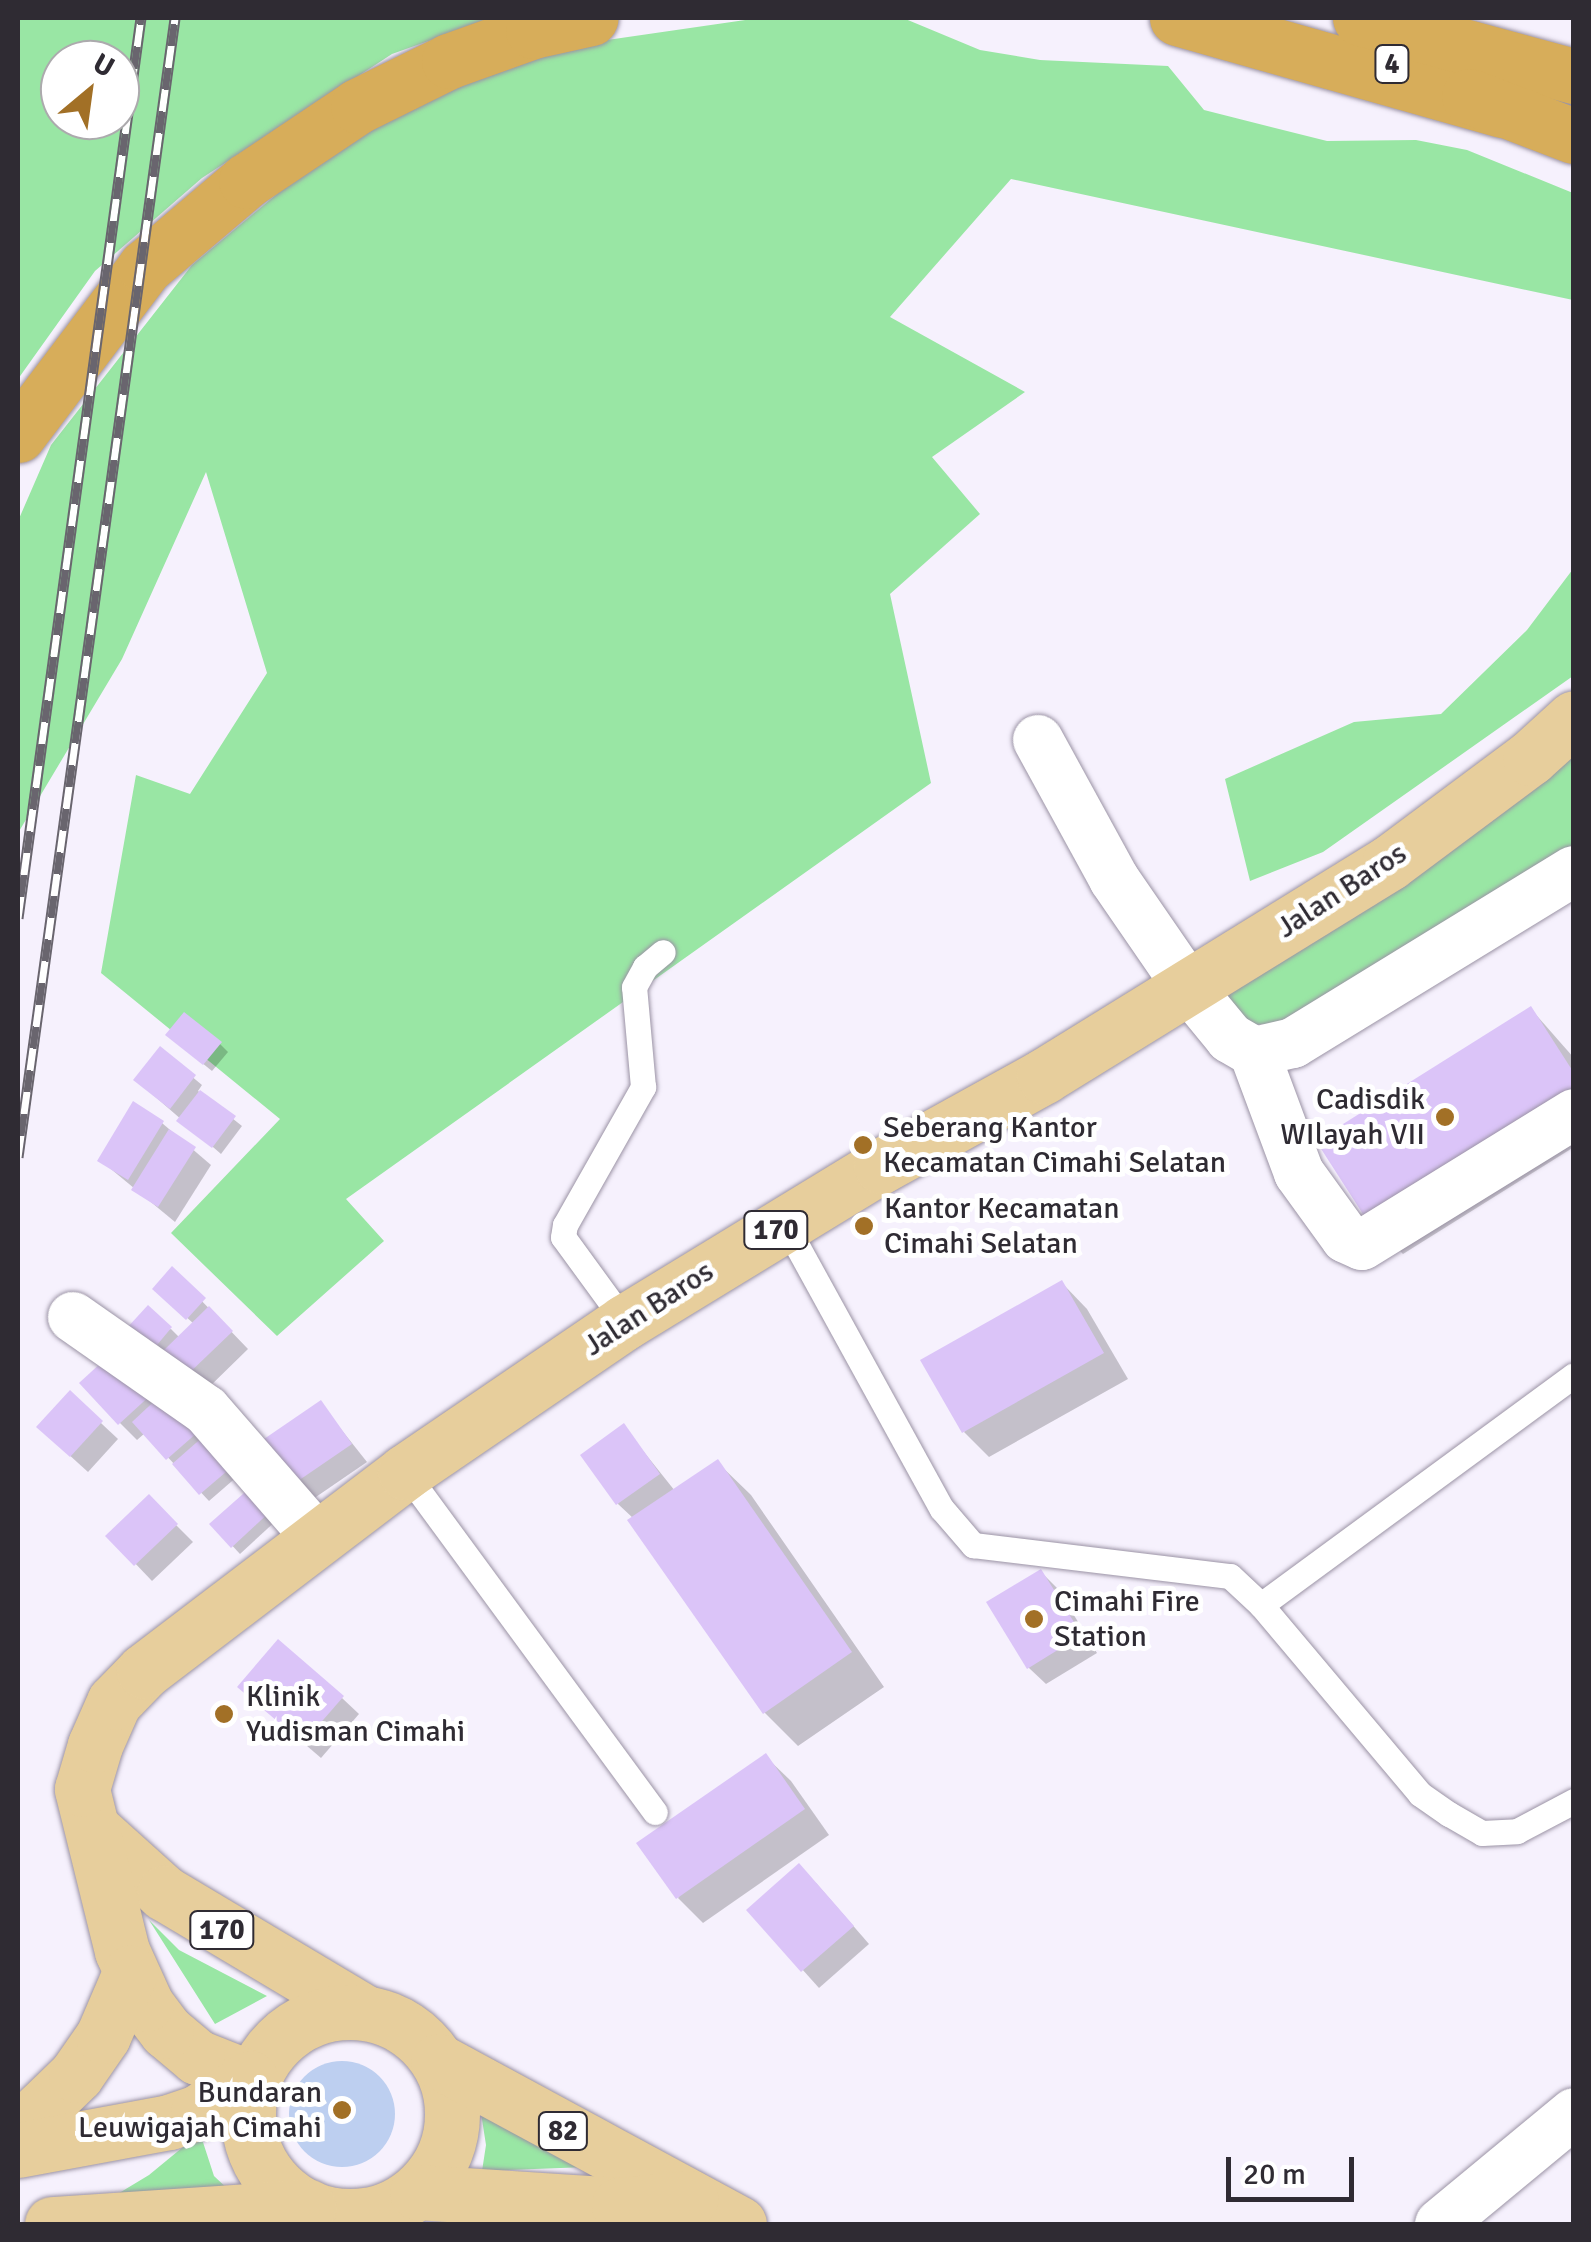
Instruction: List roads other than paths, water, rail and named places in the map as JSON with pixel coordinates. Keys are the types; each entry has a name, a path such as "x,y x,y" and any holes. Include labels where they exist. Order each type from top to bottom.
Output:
{"highway":[{"path":"18,435 145,267 246,181 358,106 449,61 533,31 592,18"},
{"path":"1177,18 1502,110"},
{"name":"4","path":"1282,18 1574,136"},
{"name":"4","path":"1360,18 1574,76"},
{"path":"1415,18 1518,58"}],"main road":[{"name":"Jalan Baros","path":"250,2078 197,2057 166,2031 130,1973 82,1789 94,1744 114,1702 170,1650 405,1472 625,1322 1189,988 1389,864 1530,758 1574,718"},
{"name":"170","path":"92,1829 164,1893 364,2012 406,2030 438,2061"},
{"path":"18,2131 76,2075 103,2036 130,1973"},
{"path":"18,2150 169,2122 198,2112 250,2078 289,2032 324,2016 364,2012"},
{"path":"52,2224 308,2208 335,2216 364,2216 392,2207 417,2192 440,2164 452,2130 451,2094 438,2061"},
{"name":"82","path":"438,2061 739,2224"},
{"path":"250,2078 245,2114 250,2140 272,2180 308,2208"},
{"path":"417,2192 617,2214 691,2198"}],"street":[{"path":"1038,740 1114,879 1189,988 1230,1038 1254,1052 1299,1174 1346,1238 1362,1245 1574,1114"},
{"path":"1254,1052 1293,1043 1574,871"},
{"path":"73,1317 206,1410 318,1539"},
{"path":"1440,2224 1574,2114"}],"lane":[{"path":"625,1322 563,1237 565,1225 643,1087 634,987 645,967 663,952"},
{"path":"786,1224 942,1508 973,1545 1230,1576 1261,1605 1420,1794 1450,1814 1482,1833 1517,1831 1574,1801"},
{"path":"1261,1605 1574,1374"},
{"path":"405,1472 655,1812"}],"water":[{"path":"342,2061 362,2065 380,2076 391,2094 395,2114 391,2134 380,2152 362,2163 342,2167 322,2163 304,2152 293,2134 289,2114 293,2094 304,2076 322,2065"}],"railway":[{"path":"18,918 141,18"},
{"path":"18,1157 175,18"}],"place":[{"name":"Cadisdik WIlayah VII","path":"1445,1117"},
{"name":"Seberang Kantor Kecamatan Cimahi Selatan","path":"863,1145"},
{"name":"Kantor Kecamatan Cimahi Selatan","path":"864,1226"},
{"name":"Cimahi Fire Station","path":"1034,1619"},
{"name":"Klinik Yudisman Cimahi","path":"224,1714"},
{"name":"Bundaran Leuwigajah Cimahi","path":"342,2110"}]}
